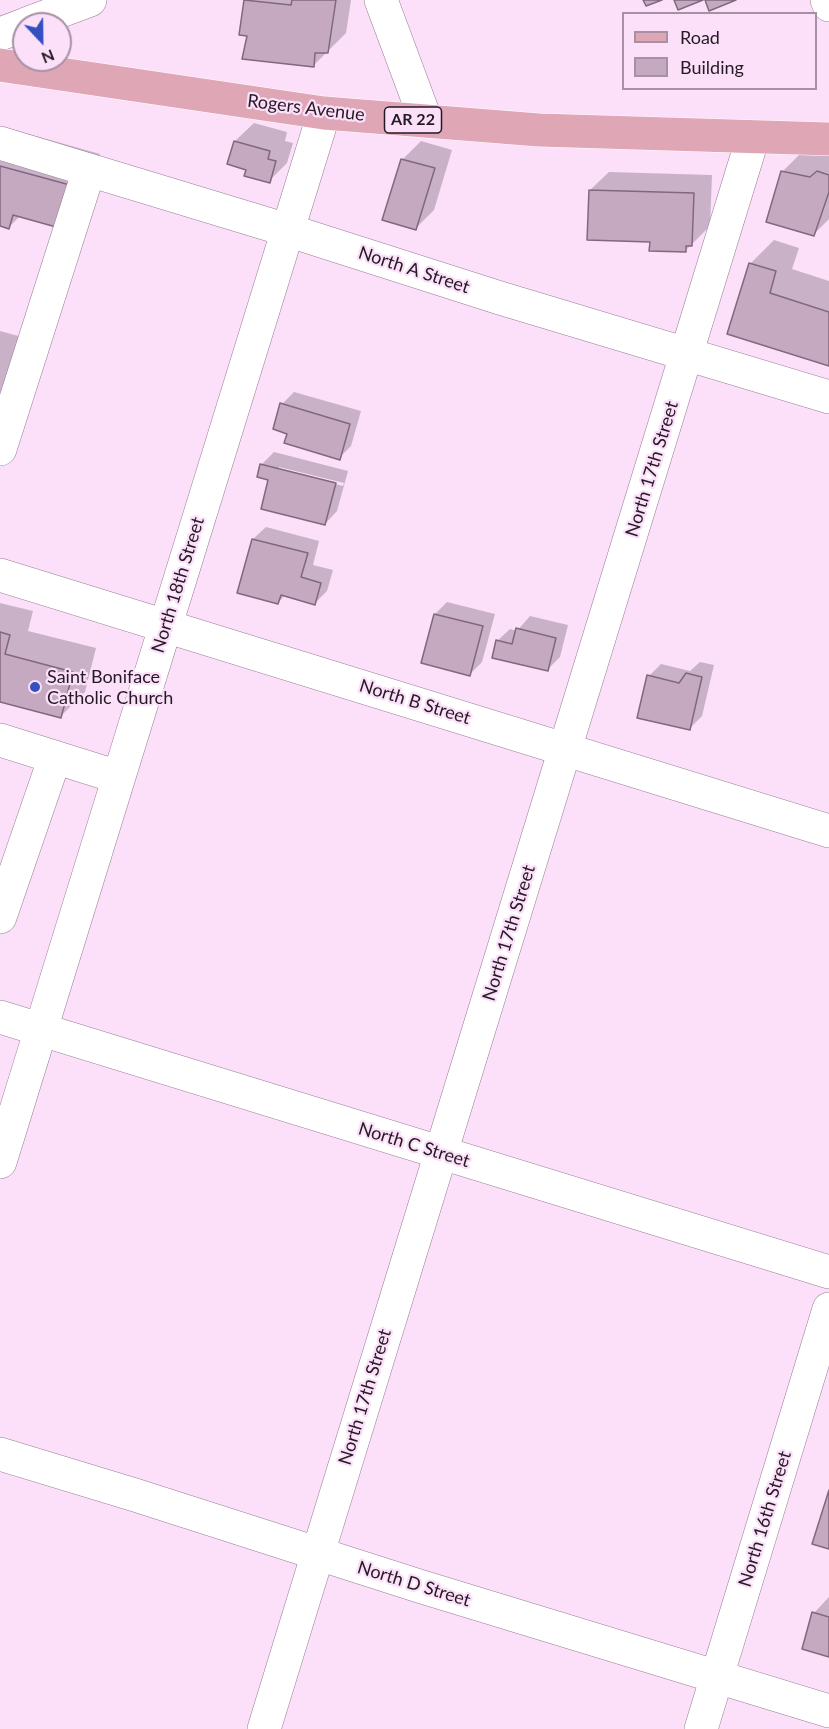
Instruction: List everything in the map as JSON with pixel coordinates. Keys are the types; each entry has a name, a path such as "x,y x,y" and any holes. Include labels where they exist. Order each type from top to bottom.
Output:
{"main road":[{"name":"Rogers Avenue","path":"0,65 324,112 539,130 829,139"}],"street":[{"path":"58,12 90,0"},
{"path":"381,0 426,121"},
{"path":"827,0 829,5"},
{"name":"North 18th Street","path":"0,1162 324,112"},
{"name":"North 17th Street","path":"264,1729 753,137"},
{"name":"North A Street","path":"0,143 829,397"},
{"path":"0,449 89,170"},
{"name":"North B Street","path":"0,574 829,831"},
{"path":"0,740 118,777"},
{"path":"0,917 56,757"},
{"name":"North C Street","path":"0,1017 829,1272"},
{"name":"North 16th Street","path":"701,1729 829,1309"},
{"name":"North D Street","path":"0,1454 419,1586 829,1711"}],"building":[{"path":"244,0 291,5 292,0 336,0 328,53 315,53 314,67 242,59 247,36 239,35"},
{"path":"643,0 662,0 646,6"},
{"path":"674,0 703,0 678,10"},
{"path":"705,0 736,0 709,11"},
{"path":"234,141 270,151 268,159 276,161 270,183 244,176 246,170 227,164"},
{"path":"401,159 435,168 416,230 382,220"},
{"path":"0,166 70,185 56,227 13,215 9,229 0,226"},
{"path":"781,171 810,177 817,171 829,175 829,192 814,236 766,222"},
{"path":"589,190 694,193 692,246 686,246 686,252 649,251 650,242 587,240"},
{"path":"749,263 776,271 770,293 829,312 829,366 727,334"},
{"path":"280,403 350,424 340,460 284,443 287,434 273,429"},
{"path":"260,464 336,483 325,525 261,509 268,480 257,477"},
{"path":"252,539 308,553 301,577 321,583 315,605 281,595 278,604 237,593"},
{"path":"434,614 483,626 470,676 421,663"},
{"path":"516,628 556,638 548,671 492,658 496,640 512,644"},
{"name":"Saint Boniface Catholic Church","path":"0,632 10,635 5,654 73,672 61,718 0,702"},
{"path":"686,673 702,677 690,730 637,718 647,675 679,683"},
{"path":"829,1490 829,1549 812,1544"},
{"path":"812,1612 829,1617 829,1657 802,1649"}],"place":[{"name":"Saint Boniface Catholic Church","path":"35,687"}]}
